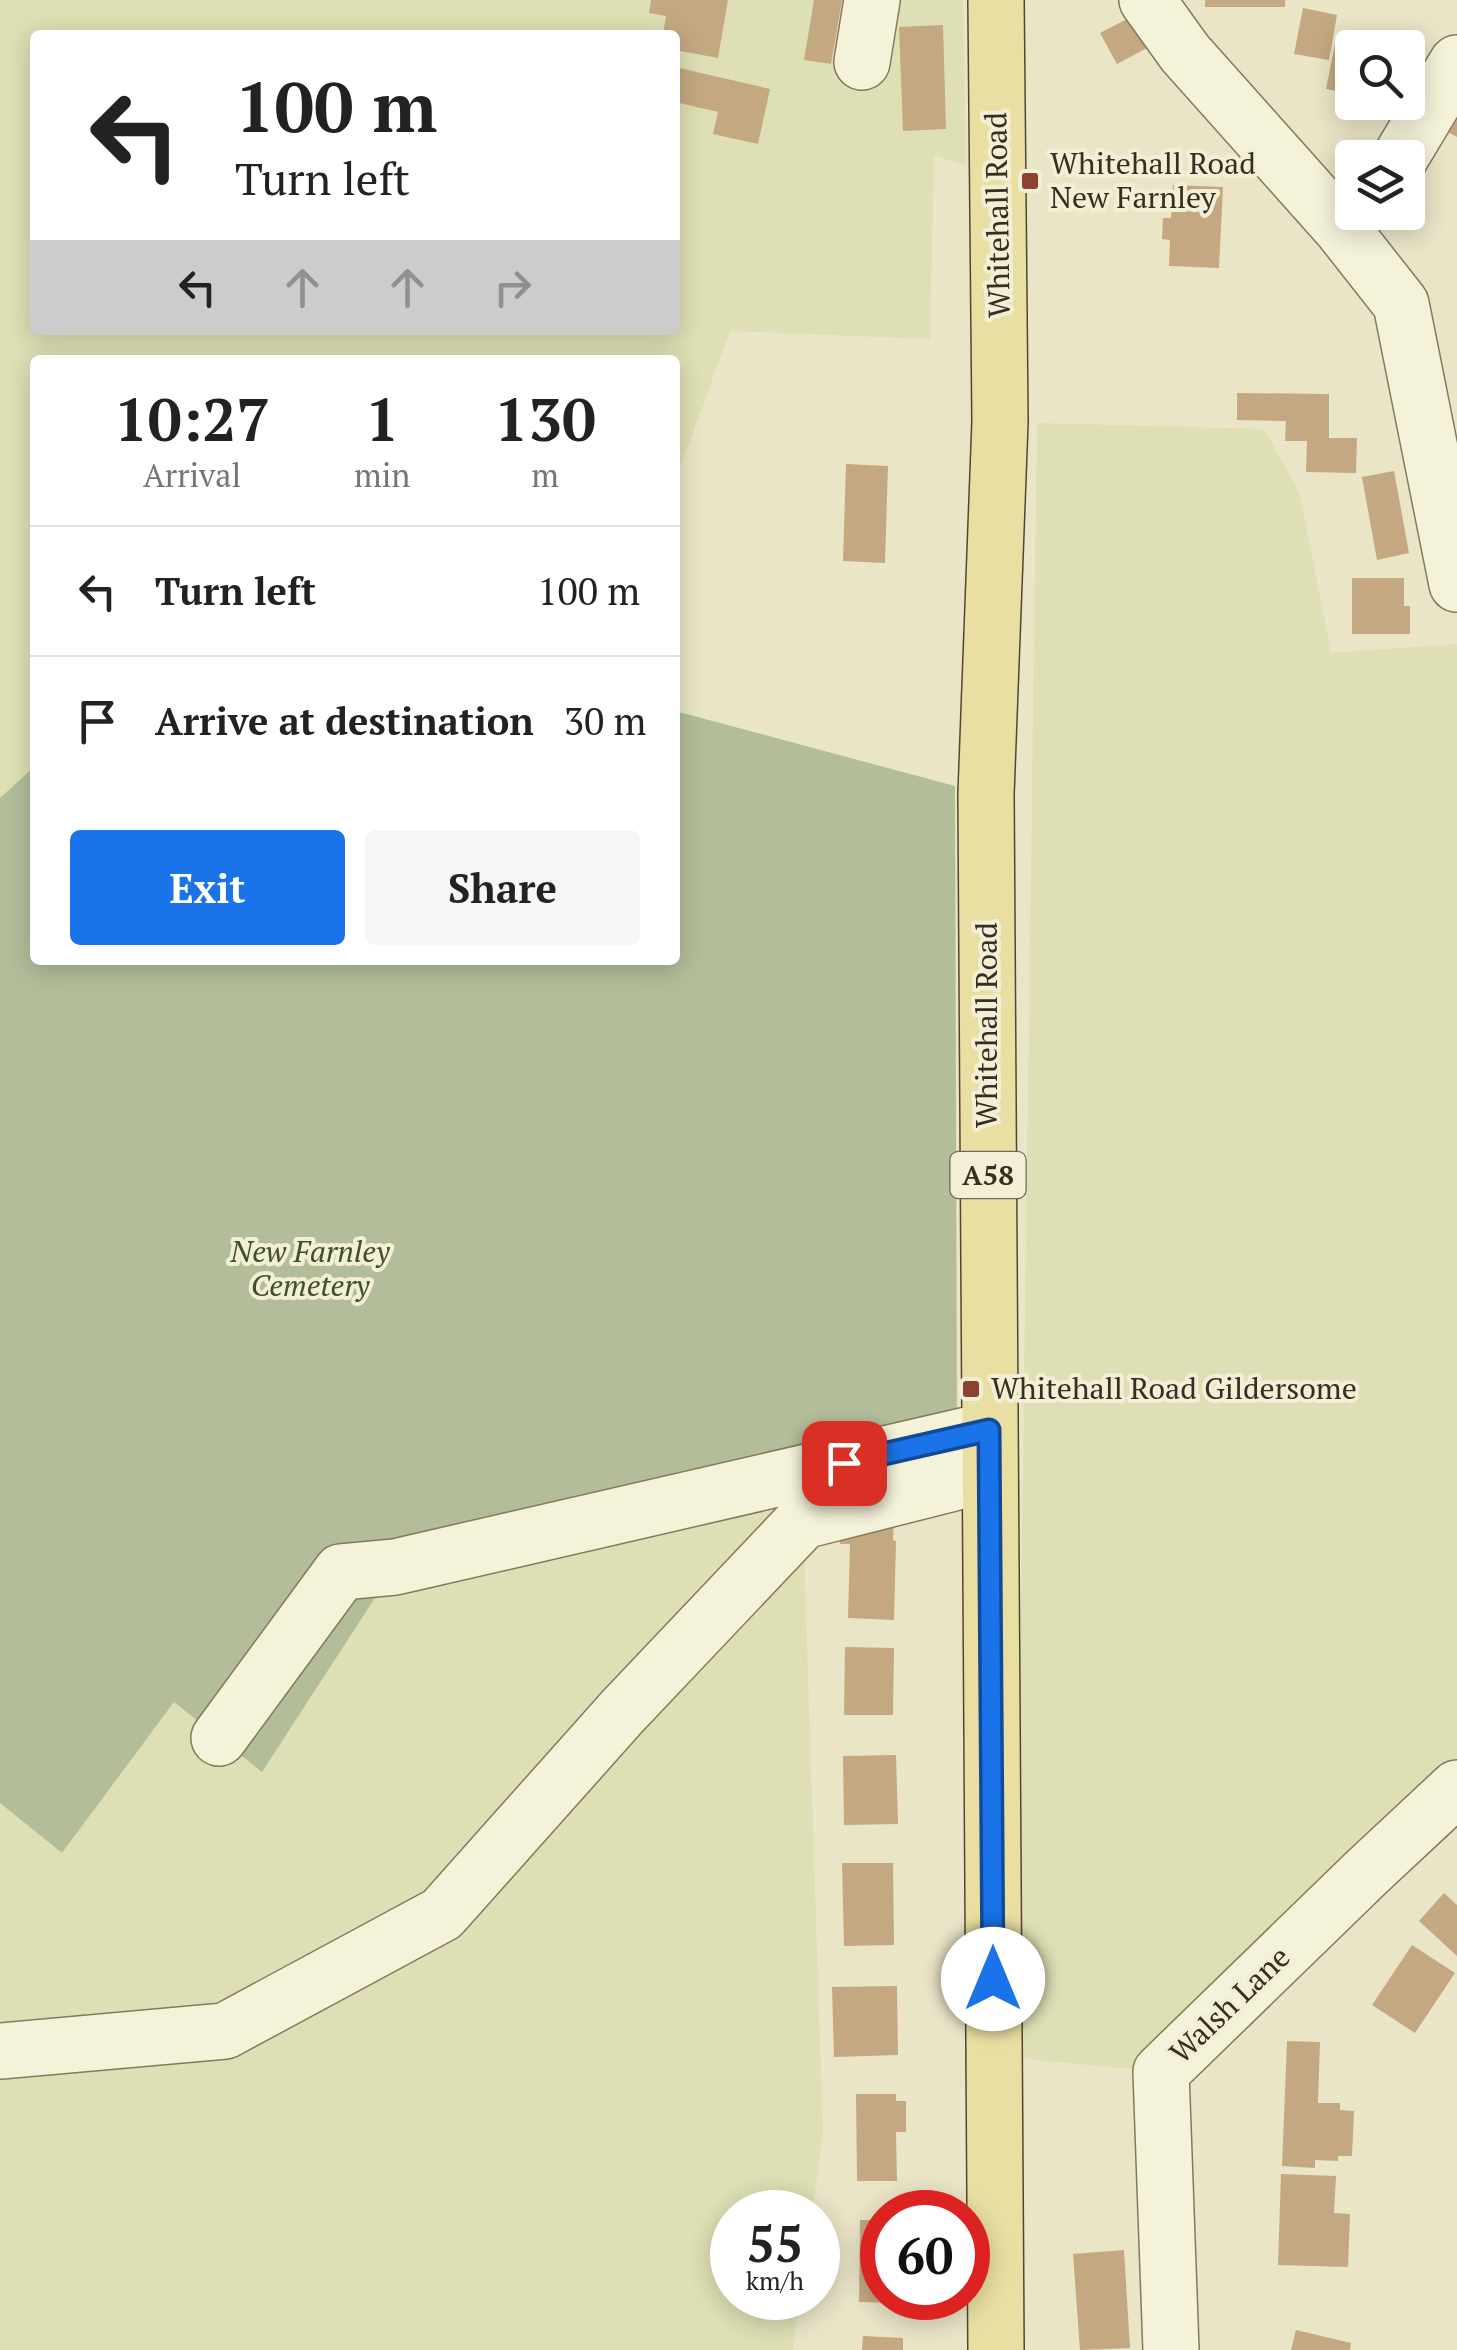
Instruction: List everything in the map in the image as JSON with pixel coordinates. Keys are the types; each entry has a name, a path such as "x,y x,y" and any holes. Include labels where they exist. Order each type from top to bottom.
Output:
{"main road":[{"name":"Whitehall Road","path":"996,0 1000,422 986,794 996,2350"}],"street":[{"path":"862,62 872,0"},
{"path":"1147,0 1185,53 1335,207"},
{"path":"1411,140 1457,63"},
{"path":"1355,230 1401,304 1457,584"},
{"path":"219,1738 341,1572 395,1568 989,1452"},
{"path":"0,2051 226,2031 442,1914 622,1712 802,1521 989,1452"},
{"name":"Walsh Lane","path":"1171,2350 1162,2072 1457,1788"}],"green space":[{"path":"0,0 963,0 966,166 934,155 930,339 730,331 680,468 680,355 30,355 30,771 0,798"},
{"path":"1037,423 1264,429 1300,494 1331,653 1457,644 1457,1788 1161,2072 1015,2058"},
{"name":"New Farnley Cemetery","path":"680,712 955,786 957,1437 395,1567 262,1772 174,1702 62,1853 0,1803 0,798 30,771 30,965 680,965"},
{"path":"957,1437 803,1522 823,2134 815,2190 710,2190 710,2320 797,2320 793,2350 0,2350 0,1803 62,1853 174,1702 395,1567"}],"building":[{"path":"651,0 728,0 718,58 680,51 680,30 664,30 666,16 649,13"},
{"path":"814,0 842,0 831,64 804,60"},
{"path":"1205,0 1285,0 1285,7 1205,7"},
{"path":"1303,8 1337,15 1329,60 1294,54"},
{"path":"1131,17 1147,48 1117,64 1100,33"},
{"path":"943,25 946,129 903,131 899,27"},
{"path":"1335,44 1335,91 1326,89"},
{"path":"680,68 770,89 758,144 713,134 718,112 680,103"},
{"path":"1457,113 1457,137 1446,131"},
{"path":"1173,185 1223,187 1219,268 1169,266 1170,240 1162,239 1163,218 1171,218"},
{"path":"1237,393 1329,394 1329,438 1357,438 1356,473 1306,472 1307,441 1285,441 1286,421 1237,420"},
{"path":"846,464 888,466 885,563 843,561"},
{"path":"1394,471 1409,553 1377,560 1362,477"},
{"path":"1352,578 1404,578 1410,634 1352,634"},
{"path":"894,1513 894,1620 848,1618 850,1544 840,1544 840,1525"},
{"path":"845,1647 894,1648 893,1715 844,1715"},
{"path":"896,1755 898,1824 844,1825 843,1756"},
{"path":"842,1863 893,1863 894,1945 844,1946"},
{"path":"1444,1893 1457,1905 1457,1956 1419,1921"},
{"path":"1412,1945 1455,1973 1415,2033 1372,2005"},
{"path":"897,1986 898,2055 834,2057 832,1987"},
{"path":"1287,2041 1320,2042 1318,2103 1340,2103 1340,2110 1354,2111 1352,2156 1338,2156 1338,2161 1315,2160 1315,2168 1282,2166"},
{"path":"856,2094 896,2094 896,2101 906,2101 906,2132 896,2132 897,2181 857,2181"},
{"path":"1281,2174 1336,2176 1334,2213 1350,2214 1348,2267 1278,2265"},
{"path":"1124,2250 1130,2348 1080,2350 1073,2254"},
{"path":"1296,2330 1351,2343 1350,2350 1291,2350"},
{"path":"863,2336 903,2338 903,2350 862,2350"}],"place":[{"name":"Whitehall Road New Farnley","path":"1030,181"},
{"name":"Whitehall Road Gildersome","path":"971,1389"}],"route":[{"path":"844,1463 989,1430 993,1979"}]}
